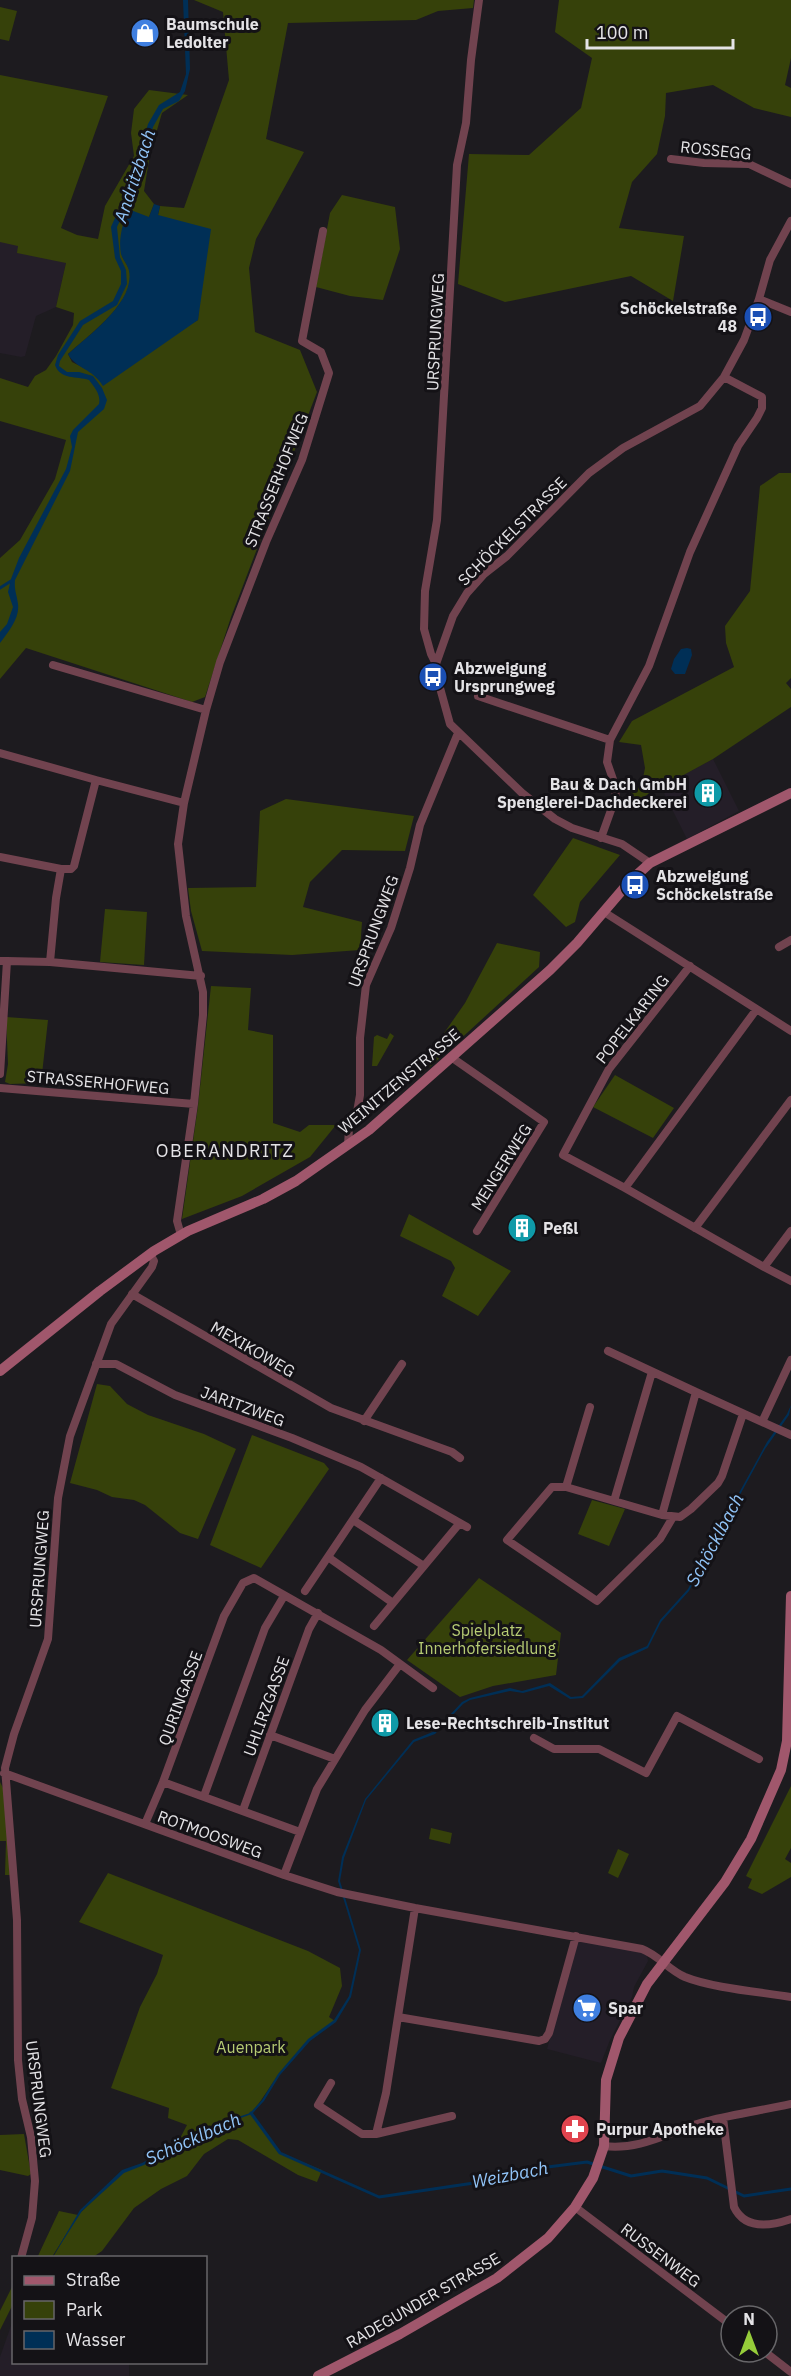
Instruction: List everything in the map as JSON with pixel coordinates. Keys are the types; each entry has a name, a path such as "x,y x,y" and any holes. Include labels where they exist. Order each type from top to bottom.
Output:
{"main road":[{"name":"WEINITZENSTRASSE","path":"2,1367 150,1254 182,1234 263,1199 348,1145 391,1111 550,970 577,943 630,881 650,863 791,793"},
{"name":"RADEGUNDER STRASSE","path":"318,2376 400,2334 497,2278 541,2245 575,2207 595,2173 603,2152 606,2080 619,2037 647,1983 719,1891 751,1839 781,1770 789,1740 791,1596"}],"street":[{"name":"URSPRUNGWEG","path":"436,664 424,629 425,591 437,520 457,165 466,123 479,0"},
{"name":"ROSSEGG","path":"671,159 704,163 748,164 791,184"},
{"name":"SCHÖCKELSTRASSE","path":"436,664 453,616 467,593 484,574 507,556 590,473 623,447 700,405 724,377 744,340 770,260 791,220"},
{"name":"STRASSERHOFWEG","path":"182,1234 177,1221 194,1104 203,1015 201,976 186,916 178,844 184,803 206,710 237,614 302,460 329,373 321,352 302,341 323,231"},
{"path":"759,299 791,312"},
{"path":"602,838 616,788 607,762 610,740 650,666 690,552 717,490 738,446 762,408 762,397 724,377"},
{"path":"436,664 437,677 450,724 522,793 555,819 622,844 650,863"},
{"path":"53,665 206,710"},
{"path":"478,696 610,740"},
{"name":"URSPRUNGWEG","path":"348,1145 349,1129 357,1112 360,1087 359,1059 366,985 391,928 410,868 420,825 458,733"},
{"path":"0,753 184,803"},
{"path":"0,857 71,869 74,866 96,780"},
{"path":"50,962 61,869"},
{"name":"POPELKARING","path":"604,912 791,1031"},
{"path":"779,946 791,940"},
{"path":"0,1074 4,961 50,962 201,976"},
{"name":"POPELKARING","path":"690,966 609,1069 563,1155 791,1281"},
{"path":"624,1188 756,1010"},
{"name":"MENGERWEG","path":"452,1057 544,1122 477,1231"},
{"name":"STRASSERHOFWEG","path":"0,1088 194,1104"},
{"path":"695,1228 791,1100"},
{"path":"764,1267 791,1231"},
{"name":"URSPRUNGWEG","path":"22,2256 32,2218 35,2188 31,2137 22,2099 18,2060 17,1920 3,1773 14,1734 48,1639 58,1498 70,1436 111,1324 152,1267 154,1261 150,1254"},
{"name":"MEXIKOWEG","path":"132,1294 316,1400 364,1421 453,1452 460,1458"},
{"path":"608,1351 788,1434"},
{"path":"762,1422 791,1360"},
{"name":"JARITZWEG","path":"95,1367 117,1364 175,1395 292,1438 361,1467 463,1526 424,1566 374,1626"},
{"path":"364,1421 402,1364"},
{"path":"614,1501 652,1372"},
{"path":"662,1515 696,1392"},
{"path":"566,1487 590,1407"},
{"path":"673,1517 660,1539 597,1601 507,1540 552,1487 566,1487 662,1515 673,1517 685,1514 718,1483 728,1463 743,1414"},
{"path":"305,1591 381,1479"},
{"path":"353,1520 424,1566"},
{"path":"328,1557 393,1603"},
{"name":"QURINGASSE","path":"145,1824 163,1782 224,1616 243,1583 254,1578 284,1596"},
{"path":"204,1796 265,1628 284,1596 318,1613 400,1664 433,1688"},
{"name":"UHLIRZGASSE","path":"243,1810 309,1629 318,1613"},
{"path":"284,1875 312,1799 365,1710 400,1664"},
{"path":"534,1738 554,1749 598,1749 646,1773 677,1716 759,1759"},
{"path":"270,1735 335,1759"},
{"name":"ROTMOOSWEG","path":"3,1773 337,1892 642,1949 654,1953 678,1973 696,1981 791,1997"},
{"path":"163,1782 300,1832"},
{"path":"376,2134 386,2093 415,1908"},
{"path":"398,2017 539,2041 545,2039 549,2033 576,1936"},
{"path":"331,2083 318,2105 362,2134 376,2134 452,2116"},
{"path":"603,2152 653,2140 708,2121 791,2104"},
{"path":"723,2118 732,2197 738,2216 746,2221 768,2225 791,2219"},
{"name":"RUSSENWEG","path":"575,2207 719,2316"},
{"path":"779,2363 791,2372"}],"shaded area":[{"path":"0,213 66,263 56,307 36,316 25,356 21,357 0,353"},
{"path":"713,759 739,811 687,839 661,787"},
{"path":"577,1939 646,1952 648,1961 634,1987 632,1997 601,2063 547,2049"},
{"path":"12,2323 12,2364 129,2364 129,2376 0,2376 0,2357"}],"green space":[{"path":"194,0 474,0 473,8 438,11 416,20 288,23 266,139 304,152 256,239 249,268 255,332 300,350 317,392 231,617 205,697 192,702 26,648 0,679 0,558 20,540 55,479 66,440 0,421 0,378 28,387 35,376 46,370 56,356 73,325 74,313 56,307 66,263 17,253 18,246 0,242 0,75 108,96 61,228 77,235 98,239 105,206 134,156 131,133 134,109 149,90 188,95 162,113 150,154 144,191 154,204 149,217 122,256 129,269 130,281 126,292 110,316 68,354 72,362 96,374 198,320 199,302 158,215 160,206 184,208 229,80 223,12"},
{"path":"559,0 791,0 791,58 785,85 791,88 791,117 754,108 713,85 666,93 665,116 657,154 632,182 619,228 684,236 673,301 631,276 505,302 458,284 469,154 529,155 581,108 592,58 555,32"},
{"path":"0,7 17,11 9,41 0,39"},
{"path":"342,195 395,207 400,249 383,300 350,296 316,287 330,213"},
{"path":"779,473 791,473 791,678 786,683 791,689 791,707 713,759 634,802 630,789 642,783 645,768 641,745 619,742 632,721 734,667 726,643 725,626 750,591 760,486"},
{"path":"286,799 414,816 405,851 342,850 310,882 303,907 362,922 360,950 292,955 202,951 191,911 188,888 256,887 260,811"},
{"path":"573,838 620,855 580,902 575,922 566,927 533,895"},
{"path":"105,909 147,912 144,965 100,962"},
{"path":"497,943 540,952 539,967 431,1066 414,1076 465,1003"},
{"path":"211,986 251,988 248,1030 273,1035 273,1123 300,1132 309,1125 336,1125 310,1157 242,1196 182,1219 198,1106"},
{"path":"6,1017 48,1020 41,1083 10,1084 5,1082 8,1064"},
{"path":"390,1033 394,1036 377,1066 372,1066 374,1037 377,1035 387,1039"},
{"path":"615,1075 674,1108 653,1138 593,1107"},
{"path":"409,1214 511,1271 478,1316 442,1296 455,1268 451,1261 400,1236"},
{"path":"97,1384 110,1386 127,1404 148,1415 204,1434 236,1449 198,1539 180,1533 145,1505 134,1500 112,1497 97,1490 70,1483"},
{"path":"252,1435 324,1463 329,1469 261,1568 210,1545"},
{"path":"592,1500 625,1509 609,1546 578,1534"},
{"name":"Spielplatz Innerhofersiedlung","path":"479,1578 561,1633 556,1675 493,1686 460,1697 407,1660"},
{"path":"0,1782 4,1790 11,1875 5,1875 6,1841 0,1841"},
{"path":"791,1786 791,1848 785,1859 791,1863 791,1877 762,1894 748,1888 752,1879 746,1876"},
{"path":"431,1828 452,1833 450,1844 429,1839"},
{"path":"618,1849 629,1854 618,1878 608,1873"},
{"name":"Auenpark","path":"108,1873 308,1951 340,1968 342,1986 329,2017 335,2021 291,2059 251,2113 280,2153 322,2170 317,2182 298,2175 238,2140 228,2139 204,2154 187,2176 161,2189 134,2208 102,2251 94,2256 54,2256 75,2220 53,2256 38,2256 59,2211 78,2215 123,2172 143,2164 177,2144 187,2125 168,2118 169,2108 111,2088 140,2007 157,1974 163,1955 79,1922"},
{"path":"24,2134 31,2174 28,2176 0,2170 0,2135"},
{"path":"12,2287 12,2306 0,2330 0,2311"}],"water":[{"name":"Andritzbach","path":"183,0 188,0 190,69 185,91 179,101 163,109 153,127 138,182 117,227 120,257 126,270 127,284 117,305 83,325 59,366 67,372 79,372 93,376 107,400 104,409 78,432 70,471 15,580 17,614 13,625 0,643 0,632 7,624 13,607 8,592 19,558 66,469 72,447 70,436 73,430 99,404 98,395 89,380 65,375 57,370 55,365 58,355 80,321 113,301 121,284 121,271 115,258 111,227 132,180 148,124 159,105 180,92 186,74"},
{"path":"154,204 160,206 158,215 211,229 198,320 103,386 99,380 75,363 68,354 109,317 125,294 129,283 129,271 121,254 120,242 128,209 149,217"},
{"path":"681,649 691,649 692,655 685,674 675,674 671,669 674,659"},
{"name":"Schöcklbach","path":"791,1405 789,1415 765,1449 717,1534 689,1591 661,1622 648,1648 620,1661 583,1698 570,1699 549,1686 523,1693 510,1691 470,1700 463,1704 435,1734 414,1742 366,1800 344,1858 340,1881 361,1950 351,1997 336,2022 310,2041 280,2075 264,2101 252,2114 207,2130 144,2165 124,2173 82,2211 53,2256 80,2210 122,2170 142,2163 206,2128 250,2113 262,2100 278,2074 308,2039 334,2020 349,1996 359,1950 338,1881 342,1857 365,1799 413,1740 435,1731 462,1702 470,1698 510,1688 522,1691 550,1683 571,1697 582,1696 619,1658 647,1646 660,1620 688,1589 714,1533 767,1442"}],"waterway":[{"path":"0,588 11,581"},
{"name":"Weizbach","path":"251,2113 280,2153 379,2197 474,2183 508,2172 587,2162 631,2176 662,2171 707,2178 744,2196 791,2189"}],"place":[{"name":"Baumschule Ledolter","path":"145,33"},
{"name":"Schöckelstraße 48","path":"758,317"},
{"name":"Abzweigung Ursprungweg","path":"433,677"},
{"name":"Bau & Dach GmbH Spenglerei-Dachdeckerei","path":"708,793"},
{"name":"Abzweigung Schöckelstraße","path":"635,885"},
{"name":"Peßl","path":"522,1228"},
{"name":"Lese-Rechtschreib-Institut","path":"385,1723"},
{"name":"Spar","path":"587,2008"},
{"name":"Purpur Apotheke","path":"575,2129"}],"district":[{"name":"OBERANDRITZ","path":"225,1151"}]}
